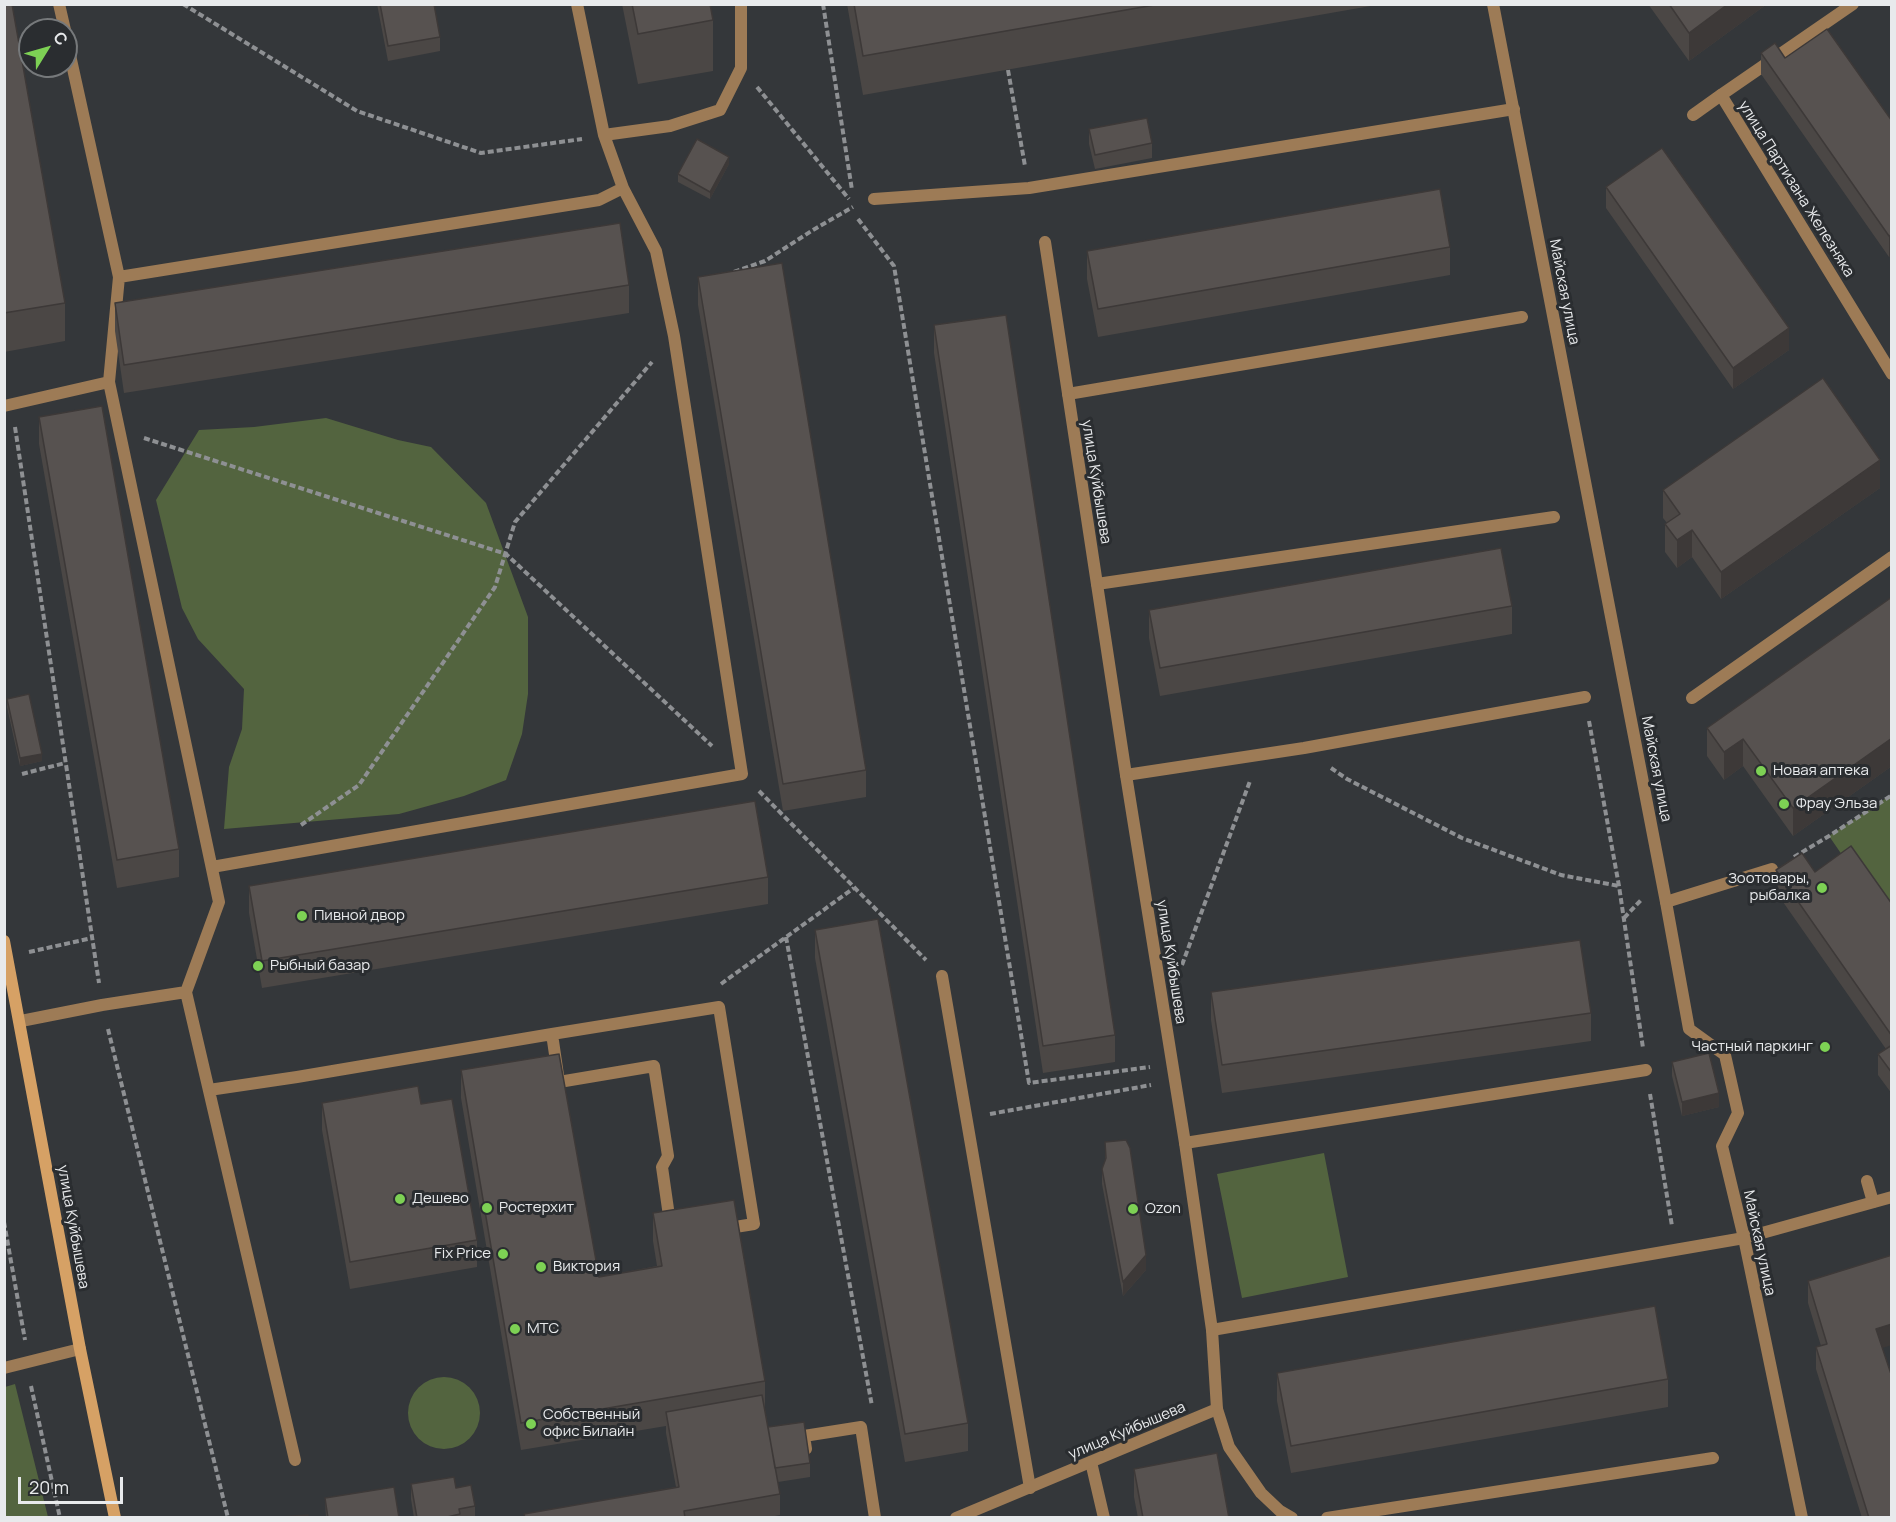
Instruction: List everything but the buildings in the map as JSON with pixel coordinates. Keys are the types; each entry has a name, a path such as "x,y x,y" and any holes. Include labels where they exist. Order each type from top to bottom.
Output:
{"main road":[{"name":"улица Куйбышева","path":"4,941 21,1021 80,1349 115,1518"}],"street":[{"path":"212,867 742,774 674,336 656,251 623,188 604,135 577,4"},
{"path":"604,135 670,126 720,110 741,68 741,4"},
{"name":"Майская улица","path":"1493,4 1689,1029 1725,1055 1738,1113 1722,1146 1744,1238 1802,1518"},
{"name":"улица Партизана Железняка","path":"1853,4 1721,95 1892,374"},
{"path":"75,78 119,277 109,382 219,902 186,992 295,1460"},
{"path":"1692,115 1721,95"},
{"path":"874,199 1029,188 1514,109"},
{"path":"119,277 599,200 623,188"},
{"name":"улица Куйбышева","path":"956,1518 1217,1409 1212,1330 1185,1143 1044,242"},
{"path":"1068,394 1522,317"},
{"path":"8,406 109,382"},
{"path":"1096,584 1554,518"},
{"path":"1692,698 1892,557"},
{"path":"1126,775 1304,748 1585,697"},
{"path":"1666,902 1772,869"},
{"path":"942,976 1030,1488"},
{"path":"21,1021 186,992"},
{"path":"209,1090 297,1077 552,1034 719,1007 754,1224 672,1237 662,1167 668,1156 654,1066 559,1082 552,1034"},
{"path":"1185,1143 1646,1070"},
{"path":"1867,1181 1873,1202"},
{"path":"1212,1330 1744,1238 1892,1197"},
{"path":"4,1368 80,1349"},
{"path":"1217,1409 1229,1447 1261,1493 1280,1511 1292,1518"},
{"path":"807,1457 804,1436 861,1427 875,1518"},
{"path":"1327,1518 1713,1458"},
{"path":"1091,1462 1104,1518"}],"path":[{"path":"183,4 357,111 481,153 604,135"},
{"path":"823,4 856,216 894,266 1029,1083 1173,1064"},
{"path":"741,68 854,206"},
{"path":"1008,69 1029,188"},
{"path":"724,275 765,261 854,206"},
{"path":"300,826 359,785 495,587 516,522 674,336"},
{"path":"8,406 102,1005 228,1518"},
{"path":"119,430 506,554 742,774 942,976"},
{"path":"1585,697 1619,886 1646,1070 1676,1249"},
{"path":"1304,748 1347,779 1462,838 1561,875 1619,886"},
{"path":"1181,968 1260,755"},
{"path":"22,774 65,763"},
{"path":"1772,869 1829,836 1892,795"},
{"path":"1799,854 1805,863"},
{"path":"719,986 854,888"},
{"path":"786,937 873,1413"},
{"path":"8,956 92,938"},
{"path":"966,1119 1175,1081"}],"green space":[{"path":"326,418 398,440 431,447 486,503 528,617 528,694 522,734 506,780 464,796 399,814 224,829 229,767 242,729 244,689 198,639 182,608 156,500 199,430 254,427"},
{"path":"1891,795 1891,926 1829,836"},
{"path":"1324,1153 1348,1277 1242,1298 1217,1174"},
{"path":"444,1377 464,1383 474,1393 480,1413 474,1433 464,1443 444,1449 424,1443 414,1433 408,1413 414,1393 424,1383"},
{"path":"15,1384 48,1517 5,1517 5,1387"}],"place":[{"name":"Новая аптека","path":"1761,771"},
{"name":"Фрау Эльза","path":"1784,804"},
{"name":"Зоотовары, рыбалка","path":"1822,888"},
{"name":"Пивной двор","path":"302,916"},
{"name":"Рыбный базар","path":"258,966"},
{"name":"Частный паркинг","path":"1825,1047"},
{"name":"Дешево","path":"400,1199"},
{"name":"Ростерхит","path":"487,1208"},
{"name":"Ozon","path":"1133,1209"},
{"name":"Fix Price","path":"503,1254"},
{"name":"Виктория","path":"541,1267"},
{"name":"МТС","path":"515,1329"},
{"name":"Собственный офис Билайн","path":"531,1424"}]}
